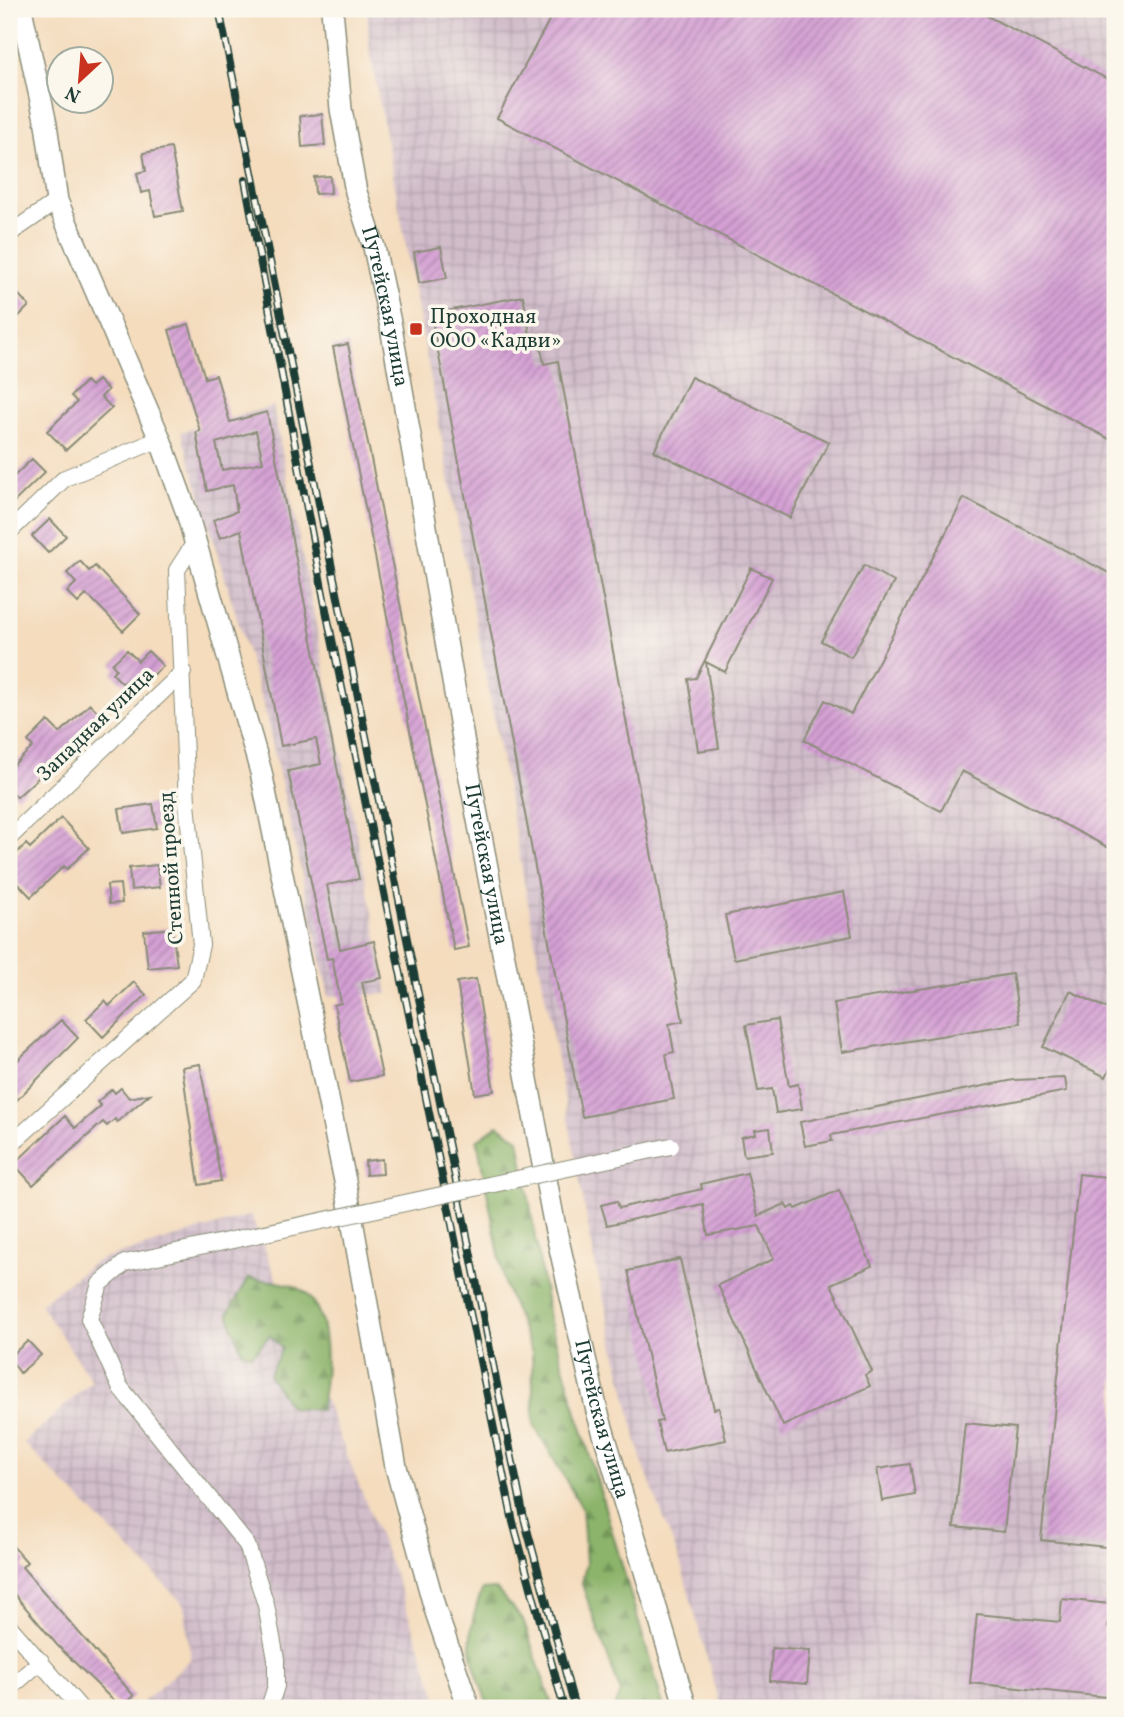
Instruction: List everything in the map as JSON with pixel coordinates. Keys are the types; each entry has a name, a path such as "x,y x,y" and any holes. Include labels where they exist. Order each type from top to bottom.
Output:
{"main road":[{"path":"21,9 46,124 57,201 160,439 195,542 261,772 345,1181 396,1467 435,1609 469,1708"},
{"name":"Путейская улица","path":"331,9 339,97 348,150 391,327 471,781 554,1222 597,1411 686,1708"}],"street":[{"path":"9,234 57,201"},
{"path":"9,532 65,478 160,439"},
{"name":"Степной проезд","path":"9,1146 194,980 201,945 187,803 177,570 195,542"},
{"name":"Западная улица","path":"9,838 183,672"},
{"path":"268,1708 276,1686 276,1659 266,1605 247,1545 120,1387 89,1319 100,1284 125,1263 671,1146"},
{"path":"9,1626 80,1708"},
{"path":"9,1689 41,1661"}],"shaded area":[{"path":"367,9 1115,9 1115,1708 721,1708 680,1561 641,1459 594,1258 369,46"},
{"path":"273,406 388,994 329,996 265,711 181,432"},
{"path":"251,1215 396,1578 441,1708 136,1708 191,1659 184,1604 24,1443 92,1381 40,1304 96,1261"}],"green space":[{"path":"498,1125 519,1139 549,1318 664,1708 615,1708 620,1691 582,1584 586,1563 582,1508 534,1425 532,1352 505,1286 477,1140"},
{"path":"249,1278 298,1288 310,1297 318,1310 323,1326 326,1362 320,1410 291,1408 269,1375 282,1349 270,1335 252,1355 242,1352 228,1313"},
{"path":"496,1589 523,1620 553,1708 489,1708 474,1662 471,1637 472,1623 482,1590"}],"building":[{"path":"555,9 974,9 1115,83 1115,442 497,118"},
{"path":"322,114 325,145 302,147 300,116"},
{"path":"171,148 183,211 155,216 150,191 141,193 137,173 146,171 143,153"},
{"path":"330,176 331,193 315,194 314,177"},
{"path":"441,247 447,278 419,283 414,252"},
{"path":"9,284 29,306 17,318 9,309"},
{"path":"523,296 532,345 540,343 544,364 558,361 683,1021 669,1024 674,1052 666,1054 674,1099 582,1117 431,314"},
{"path":"189,324 205,378 216,375 230,422 267,412 359,879 327,885 340,949 374,941 382,978 362,982 382,1076 350,1082 334,1005 341,1003 332,958 327,959 288,771 321,764 316,739 281,746 241,530 220,538 213,520 237,511 233,485 207,491 196,432 200,431 169,330","holes":["256,431 263,462 222,470 216,443"]},
{"path":"348,344 469,947 454,950 333,347"},
{"path":"691,377 829,442 790,518 654,451"},
{"path":"98,380 108,390 101,397 112,408 66,450 47,431 77,402 71,396 86,381 91,386"},
{"path":"32,459 45,472 9,507 9,481"},
{"path":"964,498 1115,576 1115,851 962,771 941,811 804,740 825,700 851,714"},
{"path":"50,519 66,536 48,553 32,536"},
{"path":"80,561 89,571 95,566 140,614 123,631 92,599 86,595 78,603 67,592 76,583 67,573"},
{"path":"864,565 894,582 851,657 821,641"},
{"path":"751,568 772,578 725,672 706,662 719,748 698,751 688,679 696,678"},
{"path":"127,650 138,661 148,651 163,666 137,690 127,680 123,684 112,673 116,669 112,664"},
{"path":"90,704 104,718 17,797 9,789 9,769 33,747 28,741 48,721 60,733"},
{"path":"153,804 157,828 123,833 119,809"},
{"path":"61,818 89,848 67,869 64,866 31,897 9,874 9,861 26,844 30,848"},
{"path":"157,865 160,887 131,890 129,868"},
{"path":"120,884 122,903 109,904 107,885"},
{"path":"844,892 852,936 734,959 725,915"},
{"path":"172,928 177,965 148,968 144,931"},
{"path":"1012,974 1020,1023 842,1052 834,1003"},
{"path":"476,979 494,1091 475,1094 457,982"},
{"path":"134,982 146,995 103,1037 86,1019 105,1001 109,1006"},
{"path":"1070,991 1115,1012 1115,1058 1106,1077 1043,1047"},
{"path":"61,1020 78,1038 9,1108 9,1068"},
{"path":"777,1020 789,1086 798,1084 802,1109 776,1113 772,1089 758,1091 746,1025"},
{"path":"200,1064 221,1181 199,1185 182,1067"},
{"path":"1065,1078 1067,1091 831,1135 832,1141 805,1146 800,1122 1014,1080"},
{"path":"121,1088 129,1098 150,1094 117,1122 115,1119 107,1126 103,1122 33,1185 14,1164 65,1116 75,1128 101,1106 97,1102 112,1089 115,1093"},
{"path":"770,1128 773,1152 744,1156 741,1137 756,1134 755,1130"},
{"path":"382,1159 383,1174 366,1175 365,1161"},
{"path":"747,1173 758,1216 785,1204 788,1209 794,1206 796,1209 839,1190 872,1266 831,1284 872,1371 865,1375 870,1386 783,1426 718,1285 774,1259 759,1226 708,1235 703,1204 607,1225 601,1205 617,1201 619,1208 702,1189 701,1184"},
{"path":"1079,1174 1115,1178 1115,1548 1041,1540"},
{"path":"680,1259 714,1409 719,1408 726,1440 664,1453 657,1422 662,1421 628,1271"},
{"path":"28,1341 41,1355 20,1373 9,1357"},
{"path":"965,1423 1015,1428 1004,1532 954,1527"},
{"path":"910,1464 915,1495 882,1501 877,1469"},
{"path":"9,1542 27,1562 22,1567 134,1696 121,1708 57,1645 9,1588"},
{"path":"1062,1599 1110,1604 1108,1627 1115,1628 1115,1698 970,1683 977,1614 1060,1622"},
{"path":"772,1648 810,1651 807,1684 770,1681"}],"railway":[{"path":"219,9 524,1518 575,1708"},
{"path":"245,180 327,615 513,1522 564,1708"}],"place":[{"name":"Проходная ООО «Кадви»","path":"416,329"}]}
